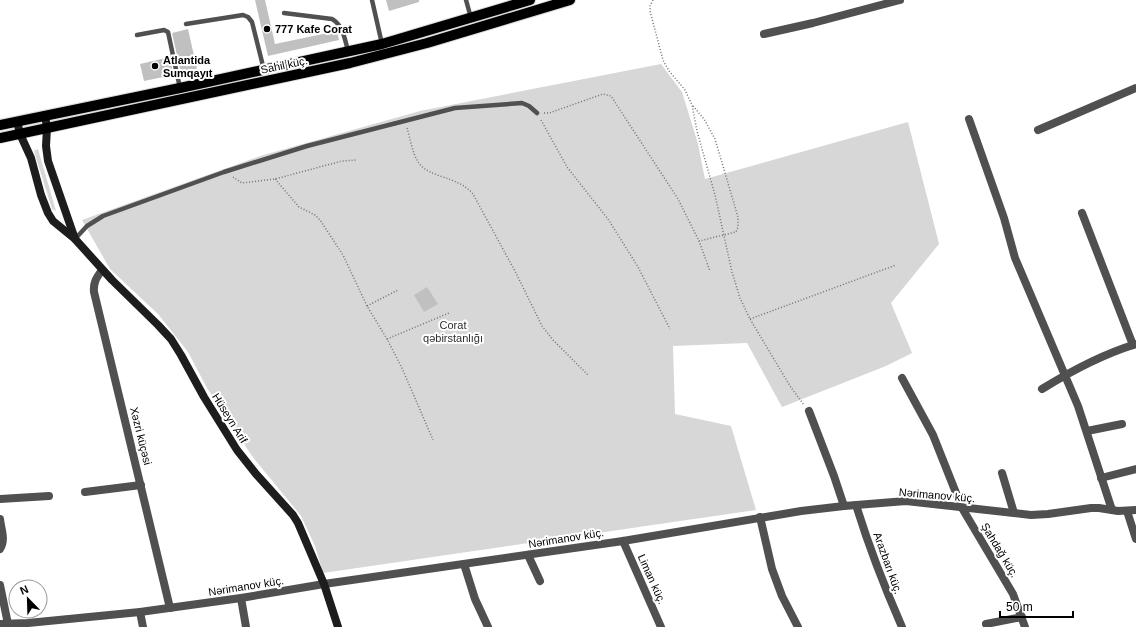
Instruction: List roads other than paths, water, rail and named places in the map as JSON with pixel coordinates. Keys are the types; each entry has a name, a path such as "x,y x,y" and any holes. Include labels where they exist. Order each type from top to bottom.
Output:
{"main road":[{"name":"Sahil küç.","path":"0,124 180,88 382,44 530,0"},
{"name":"Sahil küç.","path":"0,138 385,55 570,0"}],"street":[{"path":"764,34 813,24 900,0"},
{"path":"1038,130 1136,88"},
{"path":"45,115 48,161 75,239"},
{"path":"969,119 1004,218 1015,258 1078,406 1112,510"},
{"path":"17,121 20,134 29,154 48,213 60,228 75,239"},
{"path":"1042,388 1065,374 1135,344 1082,213"},
{"name":"Hüseyn Arif","path":"75,239 102,270 158,325 171,340 181,354 204,397 237,450 256,474 293,515 302,531 324,584 338,627"},
{"name":"Xəzri küçəsi","path":"102,270 95,281 94,292 170,608"},
{"name":"Şahdağ küç.","path":"902,378 933,436 962,508 1013,594 1025,627"},
{"path":"809,411 844,506"},
{"path":"1087,431 1122,424"},
{"path":"1102,478 1136,469"},
{"path":"1002,474 1014,513"},
{"path":"85,492 141,485"},
{"path":"0,499 48,496"},
{"name":"Nərimanov küç.","path":"4,624 28,625 242,598 324,584 623,541 760,517 844,506 906,501 1014,513 1048,514 1091,508 1132,510"},
{"name":"Arazbarı küç.","path":"856,505 874,562 902,627"},
{"path":"1132,510 1136,539"},
{"path":"760,517 772,569 782,596 798,627"},
{"path":"0,519 3,539 0,549"},
{"name":"Liman küç.","path":"623,541 661,627"},
{"path":"528,555 540,581"},
{"path":"464,564 475,599 488,627"},
{"path":"0,585 4,624"},
{"path":"242,598 246,627"},
{"path":"140,612 144,627"},
{"path":"986,624 1022,617"}],"lane":[{"path":"372,0 382,44"},
{"path":"466,0 472,18"},
{"path":"284,13 332,19 338,22 341,27 348,51"},
{"path":"186,24 243,15 248,17 252,22 264,70"},
{"path":"137,35 164,30 168,32 180,88"},
{"path":"75,239 87,226 99,218 224,172 307,146 455,108 522,103 529,106 537,113"}],"place":[{"name":"777 Kafe Corat","path":"267,29"},
{"name":"Atlantida Sumqayıt","path":"155,66"}],"park label":[{"name":"Corat qəbirstanlığı","path":"453,331"}]}
